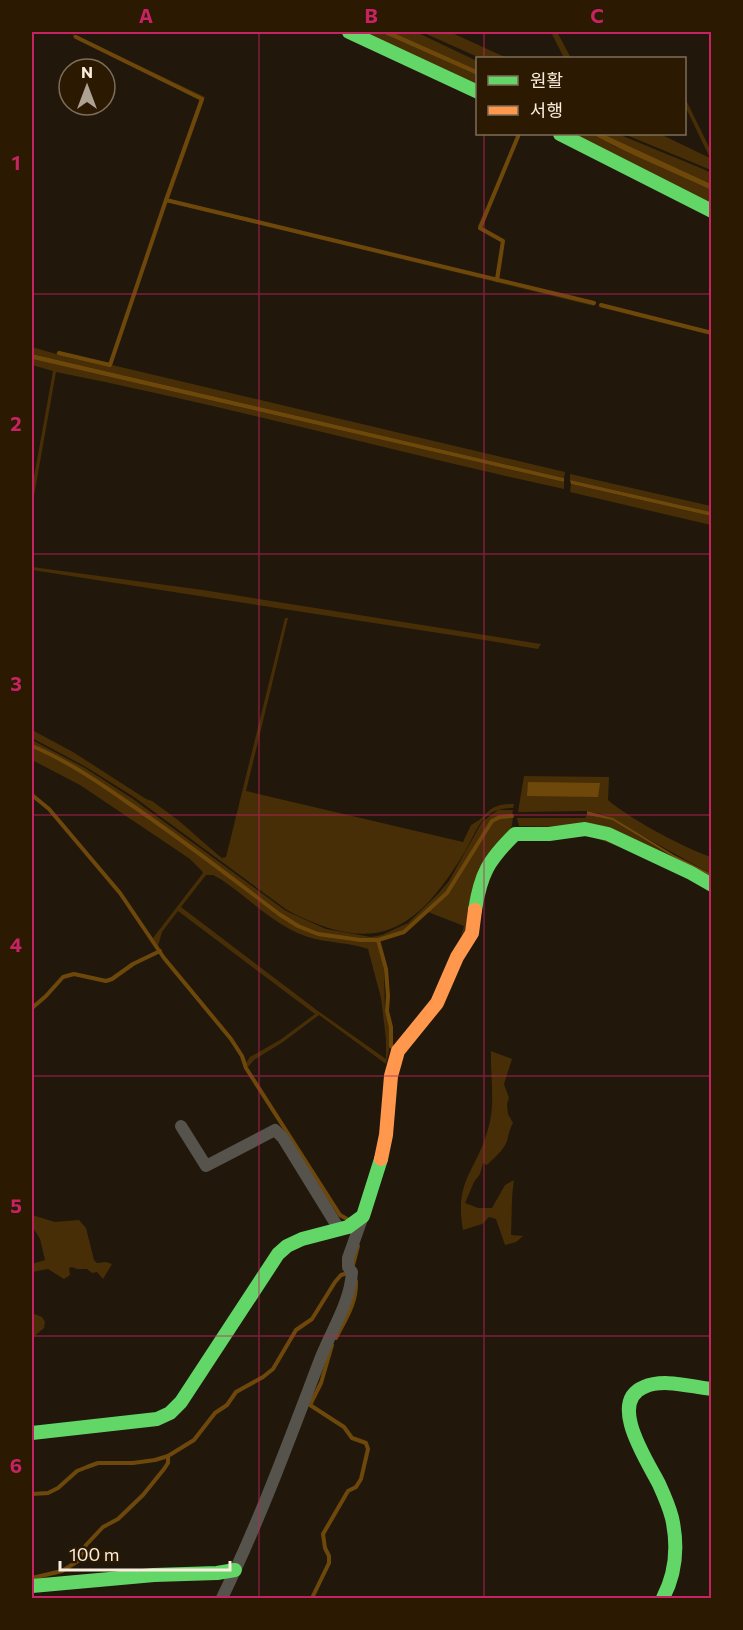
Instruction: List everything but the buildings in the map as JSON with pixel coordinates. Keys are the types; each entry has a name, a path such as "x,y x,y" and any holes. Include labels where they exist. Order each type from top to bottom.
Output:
{"street":[{"path":"349,32 476,92"},
{"path":"562,135 711,211"},
{"path":"222,1599 268,1493 329,1337 348,1296 351,1272 348,1267 348,1258 377,1174 386,1135 391,1077 398,1051 437,1003 453,966 472,933 479,886 493,856 515,834 549,834 585,829 609,834 711,885"},
{"path":"181,1126 206,1166 275,1130 283,1138 339,1229"},
{"path":"32,1433 157,1419 170,1413 181,1402 278,1254 302,1239 348,1227 363,1216"},
{"path":"663,1599 672,1582 675,1564 672,1519 664,1494 630,1422 628,1407 630,1398 637,1390 657,1384 711,1389"},
{"path":"32,1586 235,1570"}],"shaded area":[{"path":"357,32 380,32 476,75 476,88"},
{"path":"380,32 392,32 476,70 476,75"},
{"path":"392,32 416,32 476,61 476,70"},
{"path":"422,32 450,32 505,57 478,57"},
{"path":"551,32 557,32 570,57 564,57"},
{"path":"73,34 205,97 169,199 495,278 501,242 479,230 478,226 518,135 521,135 481,227 504,241 499,279 594,301 594,306 167,202 112,365 565,472 564,478 32,354 32,347 109,364 200,100 73,37"},
{"path":"686,100 711,151 711,170 626,135 662,135 710,158 686,108"},
{"path":"571,135 594,135 711,190 711,204"},
{"path":"594,135 605,135 711,184 711,190"},
{"path":"605,135 620,135 703,169 711,173 711,184"},
{"path":"599,304 711,331 711,335 599,307"},
{"path":"32,354 564,478 564,482 32,359"},
{"path":"32,359 564,482 564,489 184,399 56,372 32,507 32,488 53,371 32,365"},
{"path":"570,474 711,506 711,512 570,480"},
{"path":"570,480 711,512 711,516 571,484"},
{"path":"571,484 711,516 711,525 570,492"},
{"path":"32,567 203,590 541,644 538,649 32,570"},
{"path":"285,618 288,618 246,791 463,842 471,825 493,808 514,804 513,808 494,811 483,820 448,878 430,900 412,917 392,928 370,933 346,932 319,925 287,910 134,797 86,767 32,738 32,730 73,752 152,801 218,855 222,858 226,857"},
{"path":"32,740 85,768 133,799 286,911 326,929 371,937 382,935 408,923 449,881 482,822 498,810 513,810 512,815 499,816 492,820 447,892 403,931 377,939 360,939 319,933 279,914 160,824 106,786 65,761 32,745"},
{"path":"32,748 57,759 92,780 290,922 325,936 377,942 384,969 385,1011 390,1028 390,1046 386,1064 319,1015 254,1060 248,1067 246,1063 250,1057 280,1040 315,1014 178,911 162,932 158,946 153,938 203,873 202,871 190,859 80,785 32,760","holes":["206,875 213,875 296,932 315,939 368,949 381,998 386,1059 318,1011 181,907"]},
{"path":"524,776 609,777 608,800 658,832 711,857 711,874 605,815 586,811 518,812"},
{"path":"528,782 600,783 598,797 527,796"},
{"path":"587,811 613,818 711,876 673,857 612,820 587,815"},
{"path":"587,815 612,820 706,878 565,827 519,826 517,818 585,818"},
{"path":"513,817 512,825 471,925 461,936 464,926 428,912 448,894 493,822 500,818"},
{"path":"491,1051 512,1059 504,1084 509,1098 508,1114 513,1123 504,1148 487,1165 483,1163 465,1203 478,1208 492,1208 505,1185 514,1180 511,1235 523,1236 516,1242 505,1245 496,1219 489,1217 482,1224 463,1230 461,1213 464,1187 483,1143 490,1119"},
{"path":"32,1215 55,1222 79,1220 86,1228 94,1260 97,1263 112,1264 103,1279 97,1272 92,1273 87,1269 72,1267 69,1268 70,1275 64,1279 48,1269 32,1272 32,1264 45,1260 40,1239 32,1226"},
{"path":"32,1313 42,1317 45,1322 44,1328 32,1338"}],"waterway":[{"path":"76,37 202,99 166,200 594,303"},
{"path":"497,280 503,241 480,228 519,135"},
{"path":"59,353 110,365 166,200"},
{"path":"601,305 712,333"},
{"path":"32,746 93,779 166,829 279,914 298,926 318,934 378,940 404,932 447,893 492,821 500,817 512,816"},
{"path":"32,795 49,809 120,893 164,958 231,1039 242,1056 246,1068 340,1215 347,1219"},
{"path":"378,940 386,969 387,1011 391,1027 391,1046 394,1048"},
{"path":"32,1008 63,977 74,974 106,981 160,951"},
{"path":"353,1265 358,1246"},
{"path":"32,1494 48,1493 58,1488 77,1471 98,1463 133,1463 155,1460 168,1456 194,1440 215,1413 227,1405 236,1392 273,1369 296,1330 312,1319 335,1282 341,1275 348,1273"},
{"path":"336,1338 352,1304 356,1281"},
{"path":"312,1598 329,1563 323,1534 348,1491 356,1487 361,1479 368,1449 366,1443 352,1438 344,1427 310,1405 321,1383 332,1345"},
{"path":"32,1578 62,1571 78,1561 86,1545 103,1527 118,1519 143,1495 168,1463 168,1456"}],"traffic: fast":[{"path":"349,32 476,91"},
{"path":"562,135 712,211"},
{"path":"475,910 487,868 515,834 549,834 585,829 608,834 712,885"},
{"path":"32,1433 157,1419 170,1413 181,1402 278,1254 287,1246 302,1239 348,1227 363,1216 381,1159"},
{"path":"663,1598 673,1569 674,1528 665,1496 634,1433 629,1405 634,1395 652,1384 669,1383 712,1389"},
{"path":"32,1586 235,1570"}],"traffic: slow":[{"path":"381,1159 386,1135 391,1076 398,1051 437,1003 457,957 472,933 475,910"}]}
